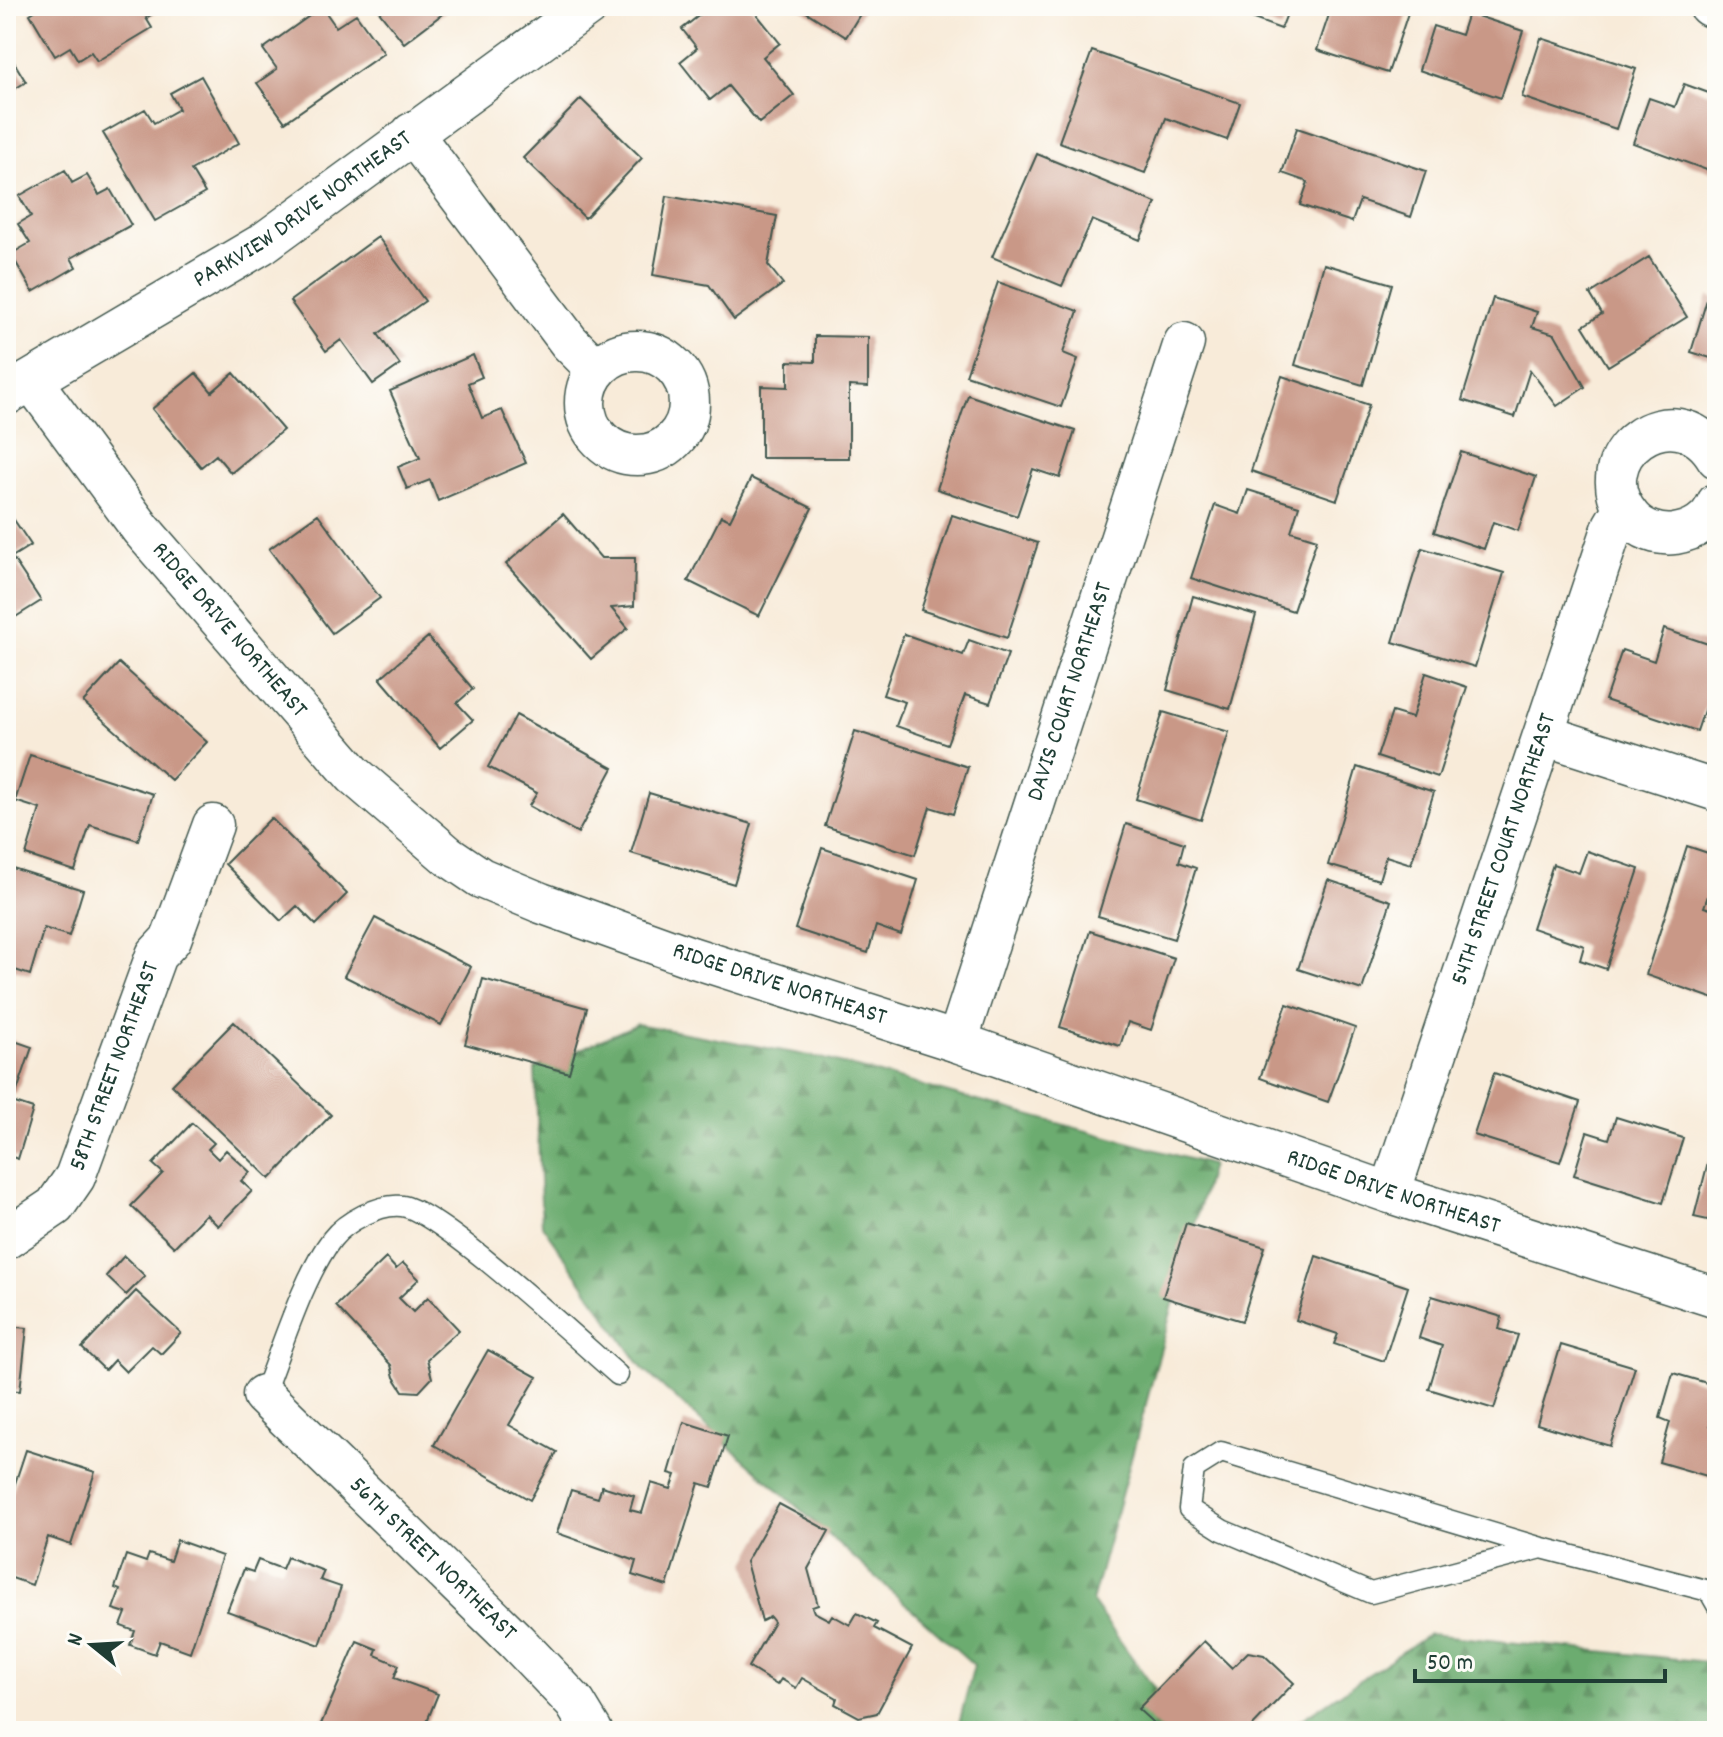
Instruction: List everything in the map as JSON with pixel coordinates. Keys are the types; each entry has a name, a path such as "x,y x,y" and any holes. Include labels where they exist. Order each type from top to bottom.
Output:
{"street":[{"name":"PARKVIEW DRIVE NORTHEAST","path":"19,388 262,244 588,6"},
{"path":"1709,6 1717,9"},
{"path":"412,133 569,342 596,369"},
{"name":"DAVIS COURT NORTHEAST","path":"957,1042 1184,343"},
{"name":"RIDGE DRIVE NORTHEAST","path":"19,388 354,775 447,855 481,878 691,957 957,1042 1390,1193 1717,1298"},
{"path":"1717,458 1706,442 1692,433 1676,428 1659,428 1643,434 1629,445 1620,459 1616,476 1617,493 1623,509 1635,523 1651,532 1669,535 1687,532 1703,522 1717,503"},
{"name":"54TH STREET COURT NORTHEAST","path":"1390,1193 1613,526 1623,509"},
{"path":"1544,735 1717,791"},
{"name":"58TH STREET NORTHEAST","path":"6,1239 55,1206 75,1177 156,955 171,939 213,825"},
{"name":"56TH STREET NORTHEAST","path":"263,1395 516,1641 575,1703 592,1731"}],"lane":[{"path":"263,1395 314,1270 332,1238 352,1220 401,1206 427,1217 460,1240 618,1375"},
{"path":"1542,1548 1371,1593 1222,1530 1189,1509 1194,1469 1221,1452 1542,1548 1709,1591 1717,1605"}],"green space":[{"path":"637,1024 821,1058 1211,1165 1092,1602 1185,1731 957,1731 974,1665 642,1368 542,1225 535,1069"},
{"path":"1429,1634 1717,1663 1717,1731 1284,1731"}],"building":[{"path":"43,6 159,6 161,9 146,18 152,28 97,61 91,52 78,60 70,47 55,56 30,14"},
{"path":"375,6 453,6 404,43"},
{"path":"711,6 750,6 780,43 763,57 794,95 759,123 728,86 710,100 680,62 697,48 682,29"},
{"path":"797,6 865,6 846,37"},
{"path":"1218,6 1290,6 1281,29"},
{"path":"1332,6 1395,6 1409,10 1388,73 1317,50"},
{"path":"322,7 336,27 356,14 384,53 285,122 257,83 277,69 263,49"},
{"path":"1468,13 1523,31 1501,98 1419,70 1433,26 1461,35"},
{"path":"1541,38 1636,69 1616,129 1522,97"},
{"path":"6,49 26,82 6,94"},
{"path":"1092,51 1240,103 1227,140 1166,118 1145,173 1059,142"},
{"path":"201,76 239,143 191,170 205,193 155,221 103,133 145,109 154,123 179,109 170,93"},
{"path":"1684,84 1717,96 1717,159 1712,172 1633,143 1649,98 1675,107"},
{"path":"581,99 642,158 585,218 523,158"},
{"path":"1297,128 1426,171 1411,217 1360,200 1352,222 1300,205 1308,182 1282,173"},
{"path":"1037,154 1156,203 1140,240 1092,220 1062,286 992,257"},
{"path":"65,170 72,183 87,175 99,195 110,189 131,225 71,258 76,267 33,292 11,254 30,243 18,224 31,216 19,196"},
{"path":"667,196 777,216 768,265 783,284 734,320 709,285 653,275"},
{"path":"378,237 425,301 378,334 400,365 373,384 341,340 326,351 290,301"},
{"path":"1649,257 1687,317 1608,366 1583,326 1602,314 1590,294"},
{"path":"1324,264 1392,284 1363,385 1295,365"},
{"path":"998,282 1078,311 1063,353 1078,359 1061,407 966,375"},
{"path":"1708,296 1717,299 1717,360 1691,352"},
{"path":"1493,298 1537,312 1532,327 1555,334 1585,387 1557,406 1530,370 1515,417 1462,400"},
{"path":"815,336 868,337 868,387 849,386 849,458 761,458 761,386 788,387 788,361 815,362"},
{"path":"473,355 482,377 468,383 482,418 502,410 526,463 438,501 430,480 407,489 398,467 420,458 390,391"},
{"path":"196,373 212,392 234,373 283,430 231,473 216,455 201,467 152,409"},
{"path":"1282,376 1369,405 1337,500 1251,471"},
{"path":"968,395 1075,431 1060,478 1033,469 1017,516 937,489"},
{"path":"1461,452 1536,477 1518,531 1493,522 1484,549 1434,532"},
{"path":"751,478 812,508 759,616 688,581 721,516 730,520"},
{"path":"1248,490 1299,506 1291,531 1317,539 1293,611 1191,578 1215,505 1240,514"},
{"path":"6,508 31,545 12,557 41,601 6,623"},
{"path":"318,514 380,598 332,633 269,549"},
{"path":"563,514 601,558 635,558 634,606 611,608 628,628 591,659 506,564"},
{"path":"952,515 1038,543 1007,638 921,610"},
{"path":"1422,548 1504,573 1475,667 1393,642"},
{"path":"1193,596 1256,615 1230,709 1167,690"},
{"path":"1664,629 1717,647 1717,672 1697,731 1605,700 1622,650 1654,661"},
{"path":"904,634 963,655 969,640 1008,654 990,703 965,695 947,744 896,726 905,702 883,695"},
{"path":"428,637 473,689 457,703 473,720 440,748 380,678"},
{"path":"119,663 207,742 171,780 83,702"},
{"path":"1426,673 1467,687 1438,777 1377,757 1392,712 1412,718"},
{"path":"1163,712 1229,732 1201,820 1136,799"},
{"path":"516,715 613,768 578,833 529,806 537,793 488,767"},
{"path":"855,731 968,767 953,814 930,807 915,855 825,826"},
{"path":"30,755 153,794 138,840 90,825 75,871 26,855 40,809 15,801"},
{"path":"1357,767 1434,792 1411,864 1386,856 1379,880 1328,865"},
{"path":"649,793 752,824 734,884 631,853"},
{"path":"271,818 347,894 316,925 297,906 281,921 225,864"},
{"path":"1126,824 1184,843 1179,862 1196,868 1174,939 1098,916"},
{"path":"1687,846 1717,856 1717,870 1704,907 1717,911 1717,1000 1646,975"},
{"path":"822,848 918,880 901,935 876,926 868,953 795,929"},
{"path":"1587,851 1639,869 1606,969 1580,960 1584,946 1532,928 1553,864 1579,873"},
{"path":"6,866 83,890 69,936 44,928 30,975 6,967"},
{"path":"1328,880 1391,901 1362,990 1298,969"},
{"path":"375,918 471,967 441,1025 344,976"},
{"path":"1090,931 1174,958 1151,1030 1128,1022 1120,1046 1060,1027"},
{"path":"483,979 587,1008 569,1073 465,1044"},
{"path":"1287,1004 1355,1028 1328,1102 1260,1078"},
{"path":"234,1022 331,1115 270,1179 172,1085"},
{"path":"6,1038 32,1047 16,1094 6,1090"},
{"path":"1494,1073 1580,1102 1560,1162 1474,1135"},
{"path":"6,1100 33,1109 18,1159 6,1155"},
{"path":"1616,1117 1683,1138 1663,1203 1574,1175 1587,1132 1609,1139"},
{"path":"192,1123 214,1143 208,1149 218,1159 226,1150 250,1172 241,1181 252,1191 218,1226 206,1214 174,1247 131,1206 163,1173 153,1164"},
{"path":"1708,1162 1717,1165 1717,1222 1694,1217"},
{"path":"1186,1223 1265,1247 1242,1321 1163,1297"},
{"path":"124,1256 145,1276 126,1295 106,1276"},
{"path":"1316,1256 1408,1287 1384,1361 1334,1344 1338,1334 1296,1320"},
{"path":"386,1258 396,1269 403,1263 419,1279 399,1298 413,1312 428,1297 459,1330 427,1359 432,1378 419,1392 403,1391 391,1365 336,1306"},
{"path":"136,1291 181,1333 161,1354 152,1346 126,1372 114,1360 105,1370 82,1348"},
{"path":"1432,1296 1502,1317 1499,1329 1518,1335 1494,1409 1429,1389 1442,1346 1419,1338"},
{"path":"6,1326 27,1328 20,1391 6,1390"},
{"path":"1561,1345 1635,1367 1610,1446 1537,1424"},
{"path":"488,1350 537,1377 509,1425 557,1452 530,1500 434,1445"},
{"path":"1673,1373 1717,1386 1710,1425 1717,1427 1717,1479 1659,1462 1670,1422 1660,1418"},
{"path":"684,1422 728,1436 712,1487 699,1483 667,1586 632,1575 636,1561 557,1533 571,1490 598,1498 602,1486 634,1496 630,1510 642,1513 651,1483 671,1489 676,1475 669,1473"},
{"path":"26,1450 95,1472 71,1545 48,1537 32,1585 6,1576 6,1511"},
{"path":"779,1504 829,1531 808,1569 818,1605 812,1607 814,1612 829,1620 832,1615 850,1625 857,1613 877,1623 874,1628 912,1648 877,1713 859,1717 835,1704 837,1698 802,1678 796,1688 781,1679 777,1685 748,1667 774,1622 770,1617 762,1621 746,1562"},
{"path":"177,1540 222,1556 190,1652 160,1641 155,1654 130,1645 135,1631 121,1626 126,1613 113,1609 120,1590 115,1588 126,1555 146,1562 149,1554 170,1561"},
{"path":"287,1557 324,1571 320,1580 341,1587 320,1645 227,1611 244,1569 253,1572 258,1560 282,1569"},
{"path":"357,1641 377,1649 375,1655 399,1665 394,1678 438,1694 423,1731 338,1731 321,1724"},
{"path":"1204,1641 1232,1668 1248,1652 1264,1655 1294,1683 1248,1731 1162,1731 1138,1709"}]}
